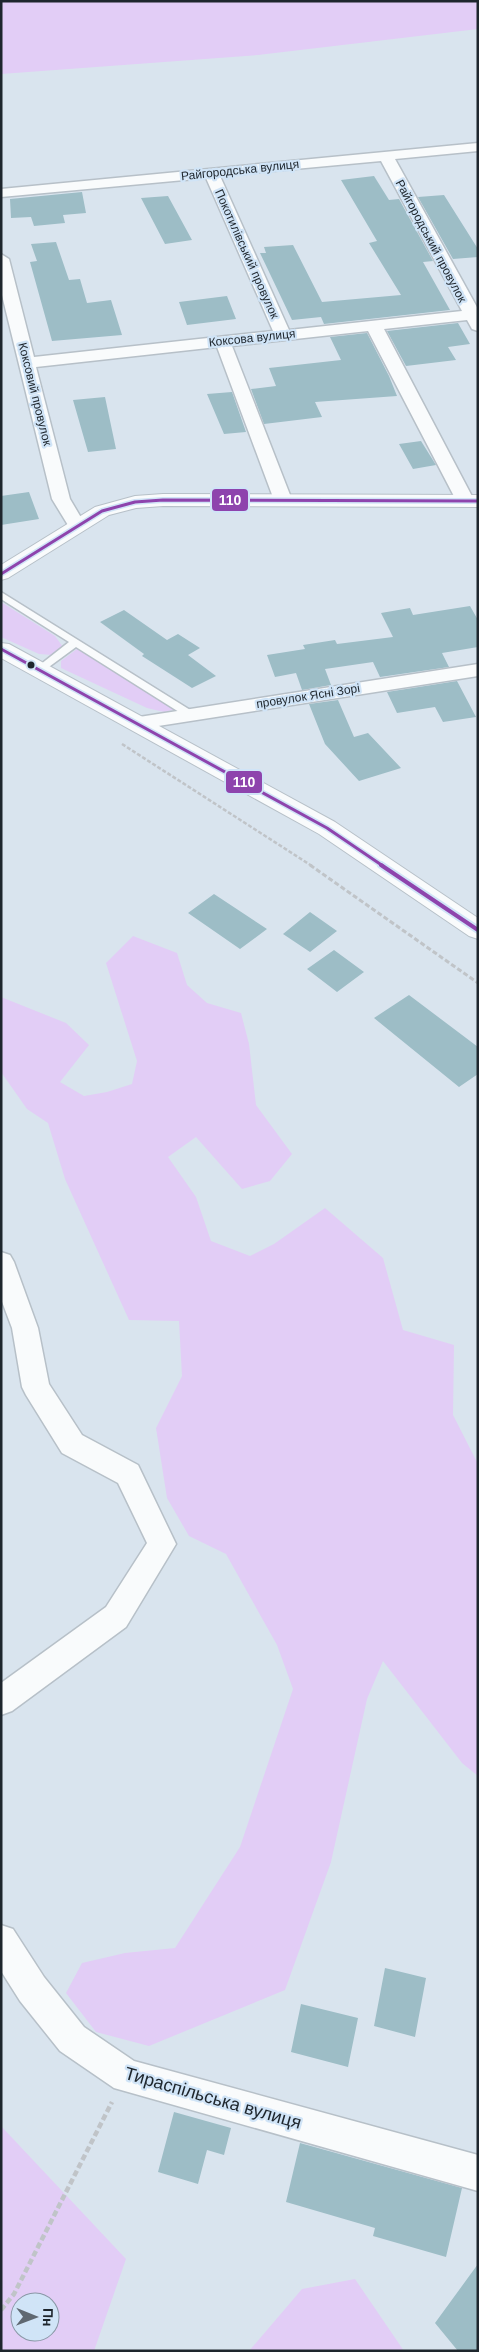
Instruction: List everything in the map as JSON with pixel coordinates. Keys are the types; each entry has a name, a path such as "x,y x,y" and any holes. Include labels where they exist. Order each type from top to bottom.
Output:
{"main road":[{"path":"1,574 102,511 135,502 162,500 283,500 472,502"},
{"path":"1,649 139,723 327,828 478,930"}],"street":[{"name":"Райгородська вулиця","path":"1,193 478,147"},
{"name":"Райгородський провулок","path":"386,156 475,318"},
{"name":"Покотилівський провулок","path":"211,173 283,335"},
{"name":"Коксовий провулок","path":"1,259 61,500 77,526"},
{"name":"Коксова вулиця","path":"27,362 374,326 475,318"},
{"path":"374,326 472,502"},
{"path":"223,342 283,500"},
{"name":"провулок Ясні Зорі","path":"139,723 478,670"},
{"path":"1,1262 25,1328 36,1387 72,1444 128,1474 162,1544 116,1617 1,1702"},
{"name":"Тираспільська вулиця","path":"2,1943 32,1989 72,2039 126,2076 478,2173"}],"lane":[{"path":"1,595 74,643 191,715"},
{"path":"39,670 74,643"}],"path":[{"path":"116,740 325,874 478,983"},
{"path":"1,2310 14,2294 126,2076"}],"shaded area":[{"path":"1,1 478,1 478,29 258,55 1,74"},
{"path":"1,602 55,636 63,647 52,655 39,654 1,637"},
{"path":"77,649 176,709 164,712 147,708 61,668 61,661"},
{"path":"133,936 177,953 187,985 207,1003 241,1013 249,1044 256,1105 292,1154 270,1181 242,1189 196,1137 168,1157 196,1197 211,1241 250,1256 274,1244 325,1208 383,1258 403,1330 454,1345 453,1415 478,1464 478,1776 462,1763 383,1661 367,1699 331,1862 285,1990 149,2046 96,2032 66,1993 82,1963 125,1953 175,1948 240,1847 293,1689 277,1645 226,1554 189,1536 167,1498 156,1428 182,1376 179,1321 129,1320 65,1179 48,1123 27,1109 1,1072 1,997 66,1023 89,1045 60,1082 84,1096 107,1092 132,1084 137,1061 106,963"},
{"path":"1,2126 126,2259 94,2351 1,2351"},
{"path":"355,2279 404,2351 249,2351 302,2289"}],"building":[{"path":"374,176 389,200 399,199 433,261 423,262 450,310 324,324 321,317 292,320 260,253 266,253 264,247 293,245 322,302 401,295 369,243 377,241 341,180"},
{"path":"82,192 86,213 63,215 65,223 34,226 31,217 11,218 10,199"},
{"path":"444,195 478,249 478,257 453,259 418,197"},
{"path":"168,196 192,240 165,244 141,198"},
{"path":"56,242 69,280 80,279 87,303 111,300 122,335 52,341 30,262 37,261 31,244"},
{"path":"227,296 236,319 187,325 179,302"},
{"path":"458,323 470,344 448,347 456,360 406,366 387,331"},
{"path":"367,333 397,396 315,402 322,417 264,424 251,389 276,386 269,368 341,360 330,337"},
{"path":"232,392 246,432 224,434 207,394"},
{"path":"105,397 116,449 88,452 73,400"},
{"path":"421,441 436,465 413,469 399,444"},
{"path":"29,492 39,519 1,525 1,496"},
{"path":"470,606 478,620 478,647 442,653 449,667 380,677 373,662 325,669 331,685 302,690 296,673 275,677 267,655 305,649 303,645 335,640 337,644 393,637 381,613 410,608 413,615"},
{"path":"124,610 167,640 178,634 200,648 188,655 216,676 192,688 142,656 144,654 100,622"},
{"path":"457,681 476,717 443,722 435,707 397,713 387,692"},
{"path":"338,700 354,737 368,733 401,768 359,781 325,744 309,704"},
{"path":"214,894 267,929 240,949 188,913"},
{"path":"310,912 337,931 310,952 283,934"},
{"path":"334,950 364,972 337,992 307,969"},
{"path":"409,995 478,1047 478,1074 459,1087 374,1018"},
{"path":"385,1968 426,1978 415,2037 374,2026"},
{"path":"301,2004 358,2018 348,2067 291,2052"},
{"path":"174,2112 231,2128 224,2155 207,2150 198,2184 158,2172"},
{"path":"300,2143 462,2188 446,2257 373,2236 375,2228 286,2202"},
{"path":"478,2264 478,2351 458,2351 435,2323"}],"transit line":[{"name":"110","path":"1,574 102,511 135,502 163,500 478,501"},
{"name":"110","path":"1,649 327,828 478,930"}]}
